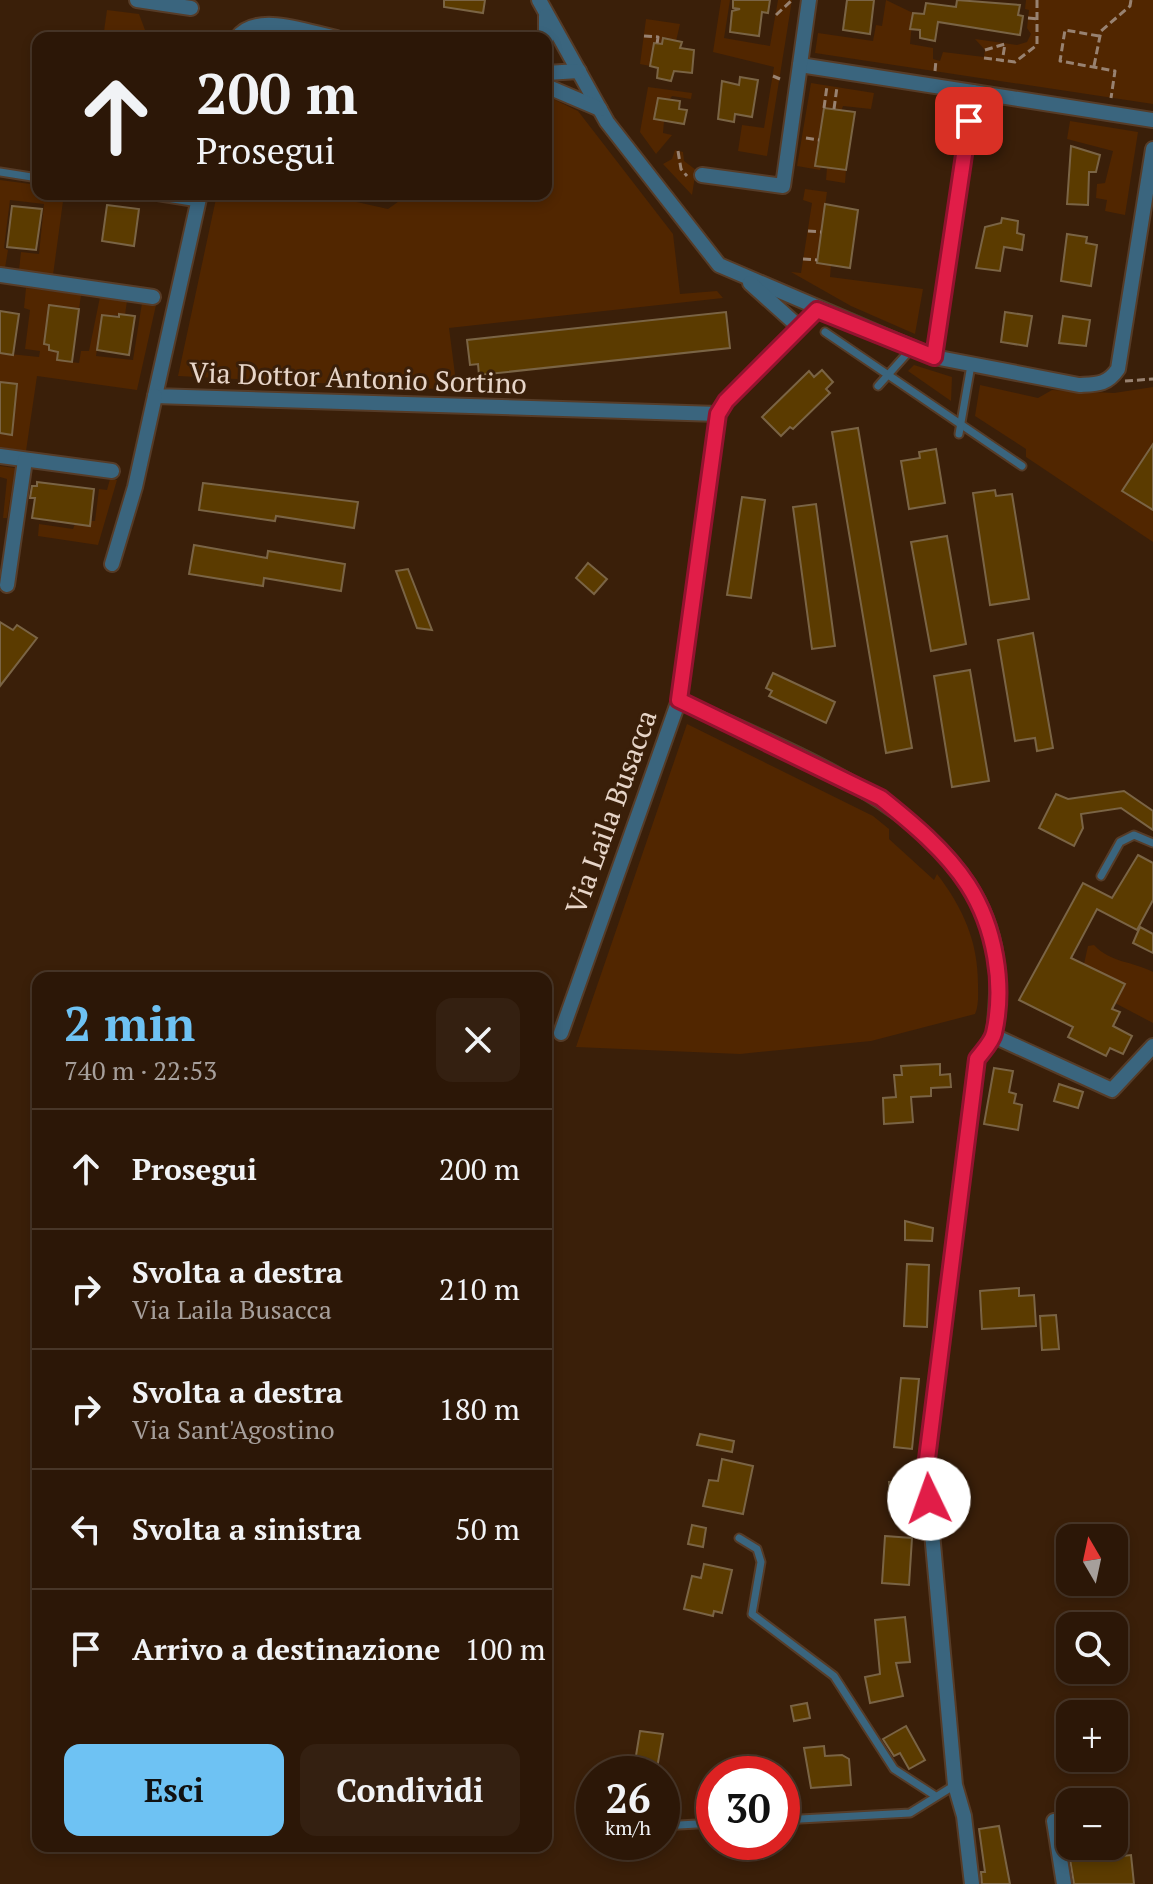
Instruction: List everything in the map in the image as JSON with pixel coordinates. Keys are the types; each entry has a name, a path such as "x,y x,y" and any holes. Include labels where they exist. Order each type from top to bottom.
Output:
{"street":[{"path":"137,0 191,8"},
{"path":"698,178 783,186 809,0"},
{"path":"541,4 548,32"},
{"path":"541,4 600,109 714,261 744,278 817,310 934,357 1079,385 1101,384 1111,380 1118,369 1153,149"},
{"path":"246,32 265,25 304,32"},
{"path":"800,65 1153,120"},
{"path":"552,74 566,75 579,71"},
{"path":"552,89 600,109"},
{"path":"934,357 973,92"},
{"name":"Via Dottor Antonio Sortino","path":"199,200 155,396 718,414"},
{"path":"0,275 153,297"},
{"path":"744,278 799,327"},
{"path":"718,414 726,401 817,310"},
{"path":"112,564 135,487 155,396"},
{"name":"Via Laila Busacca","path":"561,1033 679,700 718,414"},
{"path":"0,456 112,471"},
{"path":"7,585 25,460"},
{"path":"679,700 881,798 939,852 968,885 987,924 996,968 994,1036 977,1059 926,1467 955,1785 964,1816 972,1884"},
{"path":"994,1036 1112,1090 1153,1046"},
{"path":"1054,1821 1064,1884"}],"lane":[{"path":"0,172 32,177"},
{"path":"825,332 888,374 960,429 1022,466"},
{"path":"878,386 912,348"},
{"path":"960,429 971,365"},
{"path":"1101,876 1120,842 1134,835 1153,843"},
{"path":"739,1538 757,1549 761,1562 752,1614 834,1676 894,1769 934,1795"},
{"path":"800,1819 910,1813 934,1795 955,1785"}],"path":[{"path":"776,15 792,0"},
{"path":"984,58 1002,62 1025,57 1037,45 1037,0"},
{"path":"1094,67 1099,36 1130,6 1131,0"},
{"path":"1028,18 1039,19"},
{"path":"1099,36 1065,30 1060,61 1115,71 1109,113"},
{"path":"644,36 658,37 657,44"},
{"path":"985,50 1005,44 1002,62"},
{"path":"935,71 936,60"},
{"path":"773,76 780,79"},
{"path":"824,108 827,86"},
{"path":"834,109 837,87"},
{"path":"802,137 819,140"},
{"path":"678,151 681,169 698,178"},
{"path":"808,231 821,232"},
{"path":"803,259 817,260"},
{"path":"1111,380 1133,382 1153,379"}],"shaded area":[{"path":"721,0 730,0 724,38 770,46 778,0 792,0 767,156 738,151 742,125 764,128 774,67 713,52"},
{"path":"886,0 913,13 910,44 933,48 933,59 940,61 943,52 984,57 985,50 975,39 1017,45 1027,42 1031,34 1027,28 1029,10 1025,9 1026,0 1153,0 1153,104 815,53 818,33 873,41 876,25 882,26"},
{"path":"107,10 139,14 146,32 104,32"},
{"path":"646,19 680,24 676,41 664,39 662,44 654,44 650,66 640,64"},
{"path":"811,83 874,93 871,109 843,106 820,170 797,166"},
{"path":"648,87 692,93 691,99 672,96 654,119 664,121 663,133 672,135 656,154 640,132"},
{"path":"552,98 578,111 673,234 680,294 717,291 723,298 449,328 457,390 178,376 216,200 348,200 388,209 401,200 552,200"},
{"path":"1070,121 1138,132 1125,215 1105,211 1107,200 1096,198 1097,184 1105,183 1113,151 1067,139"},
{"path":"675,150 683,152 684,161 696,170 692,195 663,164 672,159"},
{"path":"827,168 846,170 845,183 826,180"},
{"path":"0,180 32,184 32,200 63,200 53,275 19,270 21,252 39,254 44,204 10,200 4,248 8,250 5,268 0,267"},
{"path":"805,189 827,192 817,263 831,265 830,277 923,289 915,334 851,306 791,272 801,273 812,203 803,200"},
{"path":"26,288 81,295 79,309 50,305 49,350 58,352 57,360 79,363 81,351 89,351 100,297 127,301 125,315 102,315 96,356 133,360 142,303 156,305 137,390 37,376 26,451 0,447 0,433 13,434 16,384 0,382 0,353 39,357 40,351 25,349 30,310 24,308"},
{"path":"914,365 952,377 951,401 908,371"},
{"path":"980,385 1038,398 1052,390 1114,393 1153,387 1153,542 1026,457 1026,449 975,416"},
{"path":"0,466 15,468 7,518 3,518 7,479 0,477"},
{"path":"110,479 117,480 98,545 38,536 39,524 73,529 75,524 90,526 90,521 95,521 99,489 107,490"},
{"path":"687,724 873,816 889,829 889,839 934,880 937,874 961,912 972,939 978,984 975,1014 871,1041 740,1054 576,1047"},
{"path":"1094,945 1115,959 1153,972 1153,1023 1115,1003 1124,984 1084,964 1088,946"}],"building":[{"path":"444,0 485,0 483,13 444,7"},
{"path":"733,0 770,0 768,13 762,12 759,36 730,32 732,11 740,9 733,8"},
{"path":"847,0 874,0 870,34 843,30"},
{"path":"957,0 1020,5 1018,15 1023,16 1020,35 938,22 935,41 920,38 920,30 910,29 913,13 924,14 926,3 956,7"},
{"path":"663,38 682,42 680,48 694,50 692,73 674,71 671,81 657,78 658,68 650,66 654,43 662,44"},
{"path":"740,77 758,80 752,117 735,114 734,122 718,119 722,81 739,85"},
{"path":"658,98 680,101 679,109 687,110 684,124 654,119"},
{"path":"824,108 855,112 846,170 815,166"},
{"path":"1071,146 1100,155 1096,172 1089,172 1088,205 1067,204"},
{"path":"825,204 858,210 850,268 817,263"},
{"path":"107,205 139,209 134,246 102,241"},
{"path":"12,206 42,209 36,250 7,247"},
{"path":"1002,218 1018,221 1017,233 1024,235 1022,250 1004,247 1000,271 976,268 985,227 1001,223"},
{"path":"1067,234 1087,237 1086,243 1097,245 1091,286 1061,281"},
{"path":"49,305 79,309 72,362 57,360 58,352 49,350 49,345 44,344"},
{"path":"0,311 19,314 13,355 0,353"},
{"path":"726,312 730,348 479,375 478,364 470,365 467,340"},
{"path":"1005,312 1032,316 1027,346 1001,342"},
{"path":"119,314 135,316 129,355 97,350 102,315 119,317"},
{"path":"1063,316 1090,320 1086,346 1059,343"},
{"path":"822,370 833,382 826,389 830,393 793,429 790,427 781,436 762,417 809,371 814,377"},
{"path":"0,382 17,384 12,435 0,433"},
{"path":"858,428 912,748 886,753 832,432"},
{"path":"1153,444 1153,510 1122,491"},
{"path":"936,449 945,503 909,509 901,461 920,458 919,452"},
{"path":"37,482 94,489 90,526 32,518 35,498 30,498 32,486 37,486"},
{"path":"203,483 358,502 354,528 276,516 275,521 199,510"},
{"path":"995,490 996,496 1012,494 1029,599 990,605 973,493"},
{"path":"742,497 765,500 751,598 727,595"},
{"path":"816,504 835,646 812,649 793,507"},
{"path":"947,536 966,644 931,651 911,542"},
{"path":"194,545 267,558 268,551 345,564 341,591 264,578 263,586 189,574"},
{"path":"588,563 607,579 594,594 576,578"},
{"path":"408,569 432,630 417,628 396,571"},
{"path":"0,622 13,630 17,625 37,638 0,686"},
{"path":"1033,633 1053,748 1037,751 1035,738 1015,741 998,640"},
{"path":"970,670 989,781 952,787 934,676"},
{"path":"773,673 835,702 826,723 769,696 772,691 766,688"},
{"path":"1124,791 1153,811 1153,830 1121,808 1081,814 1083,828 1074,846 1039,828 1056,794 1068,799"},
{"path":"1138,855 1153,863 1153,900 1137,930 1097,909 1071,958 1125,984 1112,1009 1120,1012 1113,1026 1132,1036 1123,1054 1110,1048 1106,1056 1068,1037 1073,1027 1019,1000 1083,883 1112,898"},
{"path":"1140,927 1153,934 1153,953 1133,943"},
{"path":"940,1064 940,1075 950,1074 951,1087 931,1088 931,1096 911,1097 913,1122 884,1124 883,1098 896,1097 894,1075 902,1075 901,1066"},
{"path":"994,1068 1013,1071 1009,1092 1016,1094 1014,1103 1022,1105 1018,1130 984,1124"},
{"path":"1059,1084 1083,1092 1078,1108 1054,1101"},
{"path":"905,1221 933,1228 932,1241 905,1240"},
{"path":"907,1264 929,1265 927,1327 904,1326"},
{"path":"1019,1288 1019,1296 1034,1295 1036,1326 982,1329 980,1291"},
{"path":"1056,1315 1059,1349 1042,1350 1040,1316"},
{"path":"901,1378 919,1379 912,1449 894,1447"},
{"path":"700,1434 734,1441 732,1452 697,1445"},
{"path":"722,1459 753,1466 743,1514 703,1506 709,1480 718,1481"},
{"path":"906,1481 907,1509 891,1510 889,1482"},
{"path":"692,1525 706,1528 703,1547 688,1544"},
{"path":"885,1536 912,1538 909,1585 882,1583"},
{"path":"704,1564 732,1570 722,1613 714,1611 713,1616 684,1609 692,1576 701,1578"},
{"path":"905,1617 910,1662 896,1663 903,1696 870,1703 865,1677 880,1674 875,1620"},
{"path":"807,1703 810,1718 794,1721 791,1706"},
{"path":"906,1726 925,1760 909,1769 900,1753 894,1756 883,1739"},
{"path":"640,1731 663,1734 659,1756 636,1756"},
{"path":"824,1746 825,1756 842,1755 849,1759 851,1785 811,1788 804,1748"},
{"path":"999,1826 1010,1884 982,1884 981,1872 985,1872 979,1829"},
{"path":"1131,1855 1134,1884 1074,1884 1070,1860 1128,1860"}],"route":[{"path":"929,1499 926,1467 977,1059 994,1036 998,992 996,956 987,924 968,885 905,817 881,798 679,700 718,414 726,401 817,310 934,357 969,121"}]}
